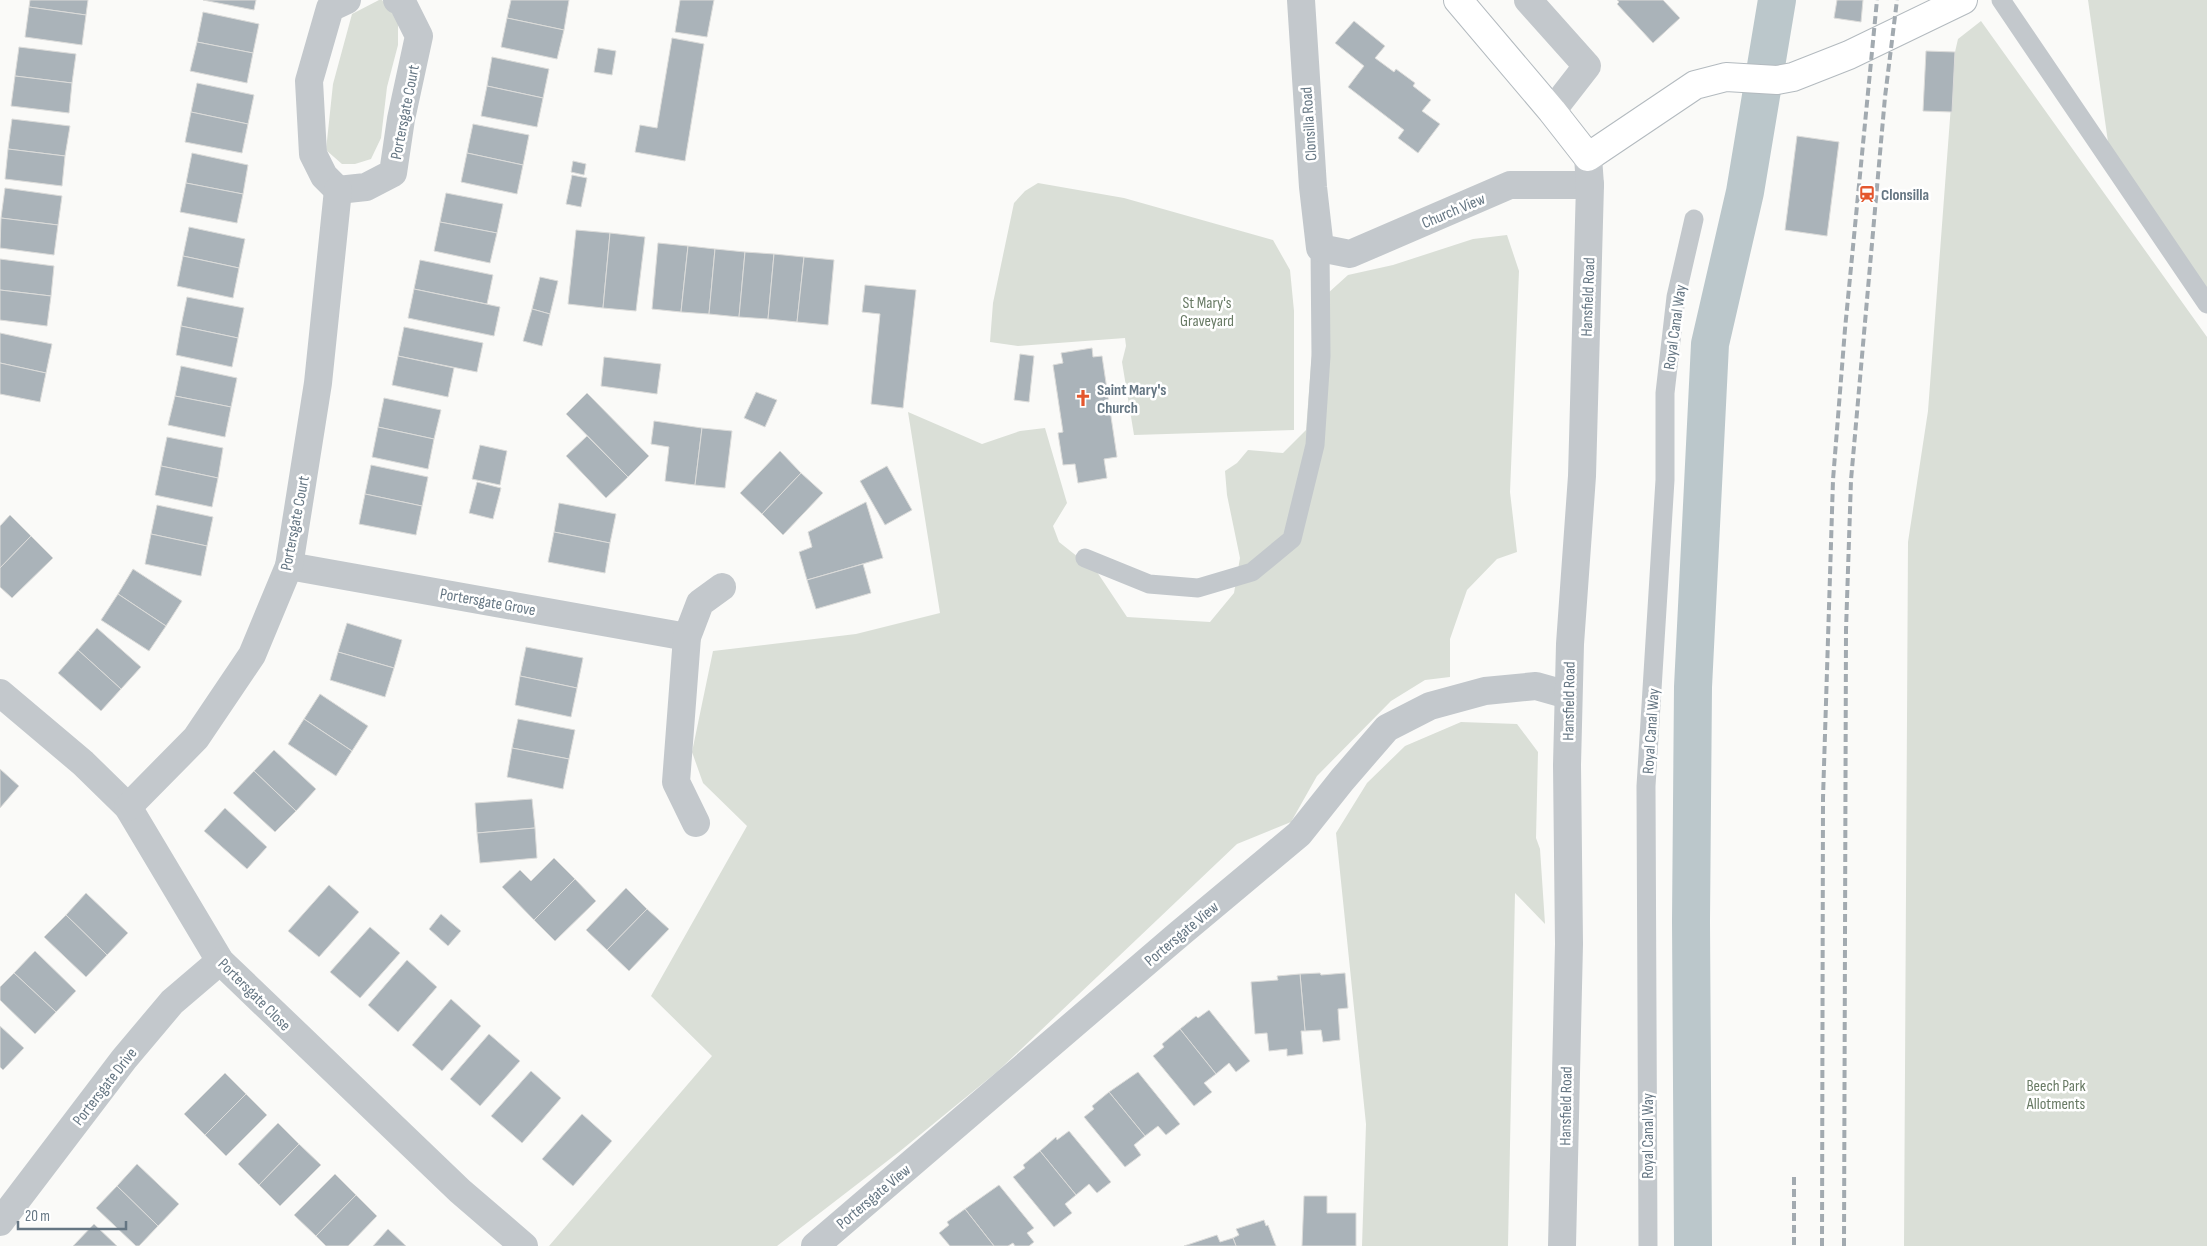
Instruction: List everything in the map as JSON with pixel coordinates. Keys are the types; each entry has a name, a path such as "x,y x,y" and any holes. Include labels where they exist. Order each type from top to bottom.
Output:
{"main road":[{"path":"1458,0 1552,111 1588,157 1694,85 1726,77 1777,80 1793,78 1849,55 1963,0"}],"street":[{"path":"338,190 324,176 313,154 309,81 330,8 347,0"},
{"name":"Portersgate Court","path":"128,807 196,738 252,655 289,566 318,383 338,190 366,187 393,172 401,119 419,36 402,2 397,0"},
{"name":"Clonsilla Road","path":"1301,0 1313,187 1320,248"},
{"path":"1528,0 1587,66 1552,111"},
{"name":"Hansfield Road","path":"1562,1246 1570,944 1567,765 1568,695 1583,468 1590,184 1588,157"},
{"name":"Church View","path":"1320,248 1350,254 1510,185 1590,184"},
{"name":"Portersgate Grove","path":"289,566 687,637"},
{"path":"696,823 676,782 687,637 700,603 722,587"},
{"name":"Portersgate View","path":"815,1246 1178,935 1299,834 1387,728 1430,706 1485,691 1536,686 1568,695"},
{"name":"Portersgate Close","path":"0,693 83,764 128,807 220,961 460,1191 524,1246"},
{"name":"Portersgate Drive","path":"0,1222 130,1052 172,1002 220,961"}],"lane":[{"path":"2001,0 2207,304"},
{"name":"Royal Canal Way","path":"1648,1246 1646,786 1665,480 1666,393 1676,297 1694,219"},
{"path":"1085,558 1149,584 1198,588 1252,572 1292,540 1314,444 1321,356 1320,248"}],"green space":[{"path":"382,0 398,20 398,45 387,87 381,138 371,159 355,164 342,164 326,150 333,84 352,14"},
{"path":"2088,0 2207,0 2207,300 2108,142"},
{"name":"Beech Park Allotments","path":"1981,21 2207,337 2207,1246 1904,1246 1908,542 1928,411 1955,52 1958,39"},
{"name":"St Mary's Graveyard","path":"1038,183 1124,198 1273,240 1290,270 1294,311 1294,430 1134,435 1122,362 1126,346 1125,338 1018,346 990,342 993,303 1014,203 1025,191"},
{"path":"1507,235 1519,271 1510,492 1517,552 1497,559 1467,590 1450,639 1450,677 1425,680 1391,701 1317,776 1291,822 1237,844 998,1071 899,1152 777,1246 549,1246 712,1056 651,996 747,826 703,783 692,752 713,651 856,634 940,613 908,412 982,444 1020,431 1045,428 1067,503 1053,526 1059,542 1097,572 1127,617 1210,622 1234,593 1240,558 1227,495 1225,471 1237,463 1248,450 1283,453 1306,430 1316,300 1327,294 1348,275 1393,265 1473,239"},
{"path":"1461,722 1517,724 1538,752 1536,838 1540,849 1545,924 1515,893 1508,1246 1362,1246 1366,1124 1336,833 1367,783 1405,746"}],"building":[{"path":"30,0 88,0 86,15 29,7"},
{"path":"203,0 256,0 254,10"},
{"path":"511,0 569,0 564,30 507,18"},
{"path":"680,0 714,0 707,37 675,32"},
{"path":"1617,0 1663,0 1680,18 1653,43 1617,4 1619,2"},
{"path":"1837,0 1863,0 1861,22 1834,18"},
{"path":"29,7 86,15 82,45 25,37"},
{"path":"203,12 259,24 253,53 197,42"},
{"path":"507,18 564,30 557,59 501,47"},
{"path":"1354,21 1385,46 1375,58 1394,72 1396,69 1415,83 1413,86 1431,100 1422,111 1440,124 1418,153 1398,138 1404,130 1348,87 1364,66 1335,43"},
{"path":"672,38 704,44 685,161 635,152 640,125 657,128"},
{"path":"197,42 253,53 247,83 190,71"},
{"path":"19,47 76,54 72,83 15,76"},
{"path":"598,48 616,51 612,75 594,72"},
{"path":"1926,51 1955,52 1952,112 1923,111"},
{"path":"492,57 549,69 543,98 487,86"},
{"path":"15,76 72,83 69,113 11,106"},
{"path":"197,83 254,95 248,124 191,112"},
{"path":"487,86 543,98 537,127 481,116"},
{"path":"191,112 248,124 242,153 185,142"},
{"path":"12,119 70,126 65,156 8,149"},
{"path":"473,124 529,135 523,165 467,153"},
{"name":"Clonsilla","path":"1797,136 1839,142 1827,236 1785,230"},
{"path":"8,149 65,156 62,186 5,179"},
{"path":"192,153 248,165 243,194 186,183"},
{"path":"467,153 523,165 517,194 461,182"},
{"path":"573,161 586,164 584,175 571,172"},
{"path":"572,175 587,178 581,207 566,204"},
{"path":"186,183 243,194 237,223 180,212"},
{"path":"5,188 62,196 58,225 1,218"},
{"path":"446,193 503,204 497,233 440,222"},
{"path":"1,218 58,225 54,255 0,248"},
{"path":"440,222 497,233 490,263 434,251"},
{"path":"189,227 245,239 239,268 183,256"},
{"path":"576,230 610,233 603,308 568,304"},
{"path":"610,233 645,237 636,311 603,308"},
{"path":"658,243 688,246 681,312 652,309"},
{"path":"688,246 715,249 709,314 681,312"},
{"path":"715,249 745,252 739,317 709,314"},
{"path":"745,252 774,254 768,319 739,317"},
{"path":"774,254 804,257 797,322 768,319"},
{"path":"183,256 239,268 233,298 177,286"},
{"path":"804,257 834,260 828,325 797,322"},
{"path":"0,259 54,266 51,296 0,290"},
{"path":"420,260 493,275 487,304 414,289"},
{"path":"540,277 558,281 550,314 532,309"},
{"path":"865,285 916,290 903,408 871,404 880,314 862,312"},
{"path":"414,289 500,307 494,336 408,318"},
{"path":"0,290 51,296 47,326 0,320"},
{"path":"187,297 244,308 238,338 181,326"},
{"path":"532,309 550,314 542,346 523,341"},
{"path":"181,326 238,338 232,367 176,355"},
{"path":"404,327 483,343 477,372 398,356"},
{"path":"0,333 52,344 46,373 0,363"},
{"name":"Saint Mary's Church","path":"1092,348 1093,357 1102,356 1117,457 1104,459 1107,478 1078,483 1075,464 1063,465 1058,433 1063,432 1053,365 1063,363 1061,353"},
{"path":"1020,354 1034,356 1029,402 1014,400"},
{"path":"398,356 454,368 448,397 392,385"},
{"path":"604,357 661,364 657,394 601,386"},
{"path":"0,363 46,373 40,402 0,394"},
{"path":"181,366 237,378 231,407 175,396"},
{"path":"756,392 777,400 765,427 744,418"},
{"path":"587,393 649,456 628,477 566,414"},
{"path":"175,396 231,407 225,437 168,425"},
{"path":"384,398 441,410 434,439 378,427"},
{"path":"654,421 702,428 695,485 665,481 669,447 651,444"},
{"path":"378,427 434,439 428,469 372,457"},
{"path":"702,428 732,431 725,488 695,485"},
{"path":"587,436 628,477 606,498 566,456"},
{"path":"167,437 223,448 218,478 161,466"},
{"path":"480,445 507,451 500,485 472,479"},
{"path":"780,451 801,473 762,514 740,493"},
{"path":"371,465 428,477 422,506 365,494"},
{"path":"161,466 218,478 212,507 155,495"},
{"path":"887,466 912,510 885,525 860,481"},
{"path":"801,473 823,493 783,535 762,514"},
{"path":"477,482 501,488 493,519 469,513"},
{"path":"365,494 422,506 416,535 359,524"},
{"path":"866,502 883,558 807,580 799,552 812,547 808,532"},
{"path":"559,503 616,514 610,543 554,532"},
{"path":"157,505 213,517 207,546 151,534"},
{"path":"10,515 31,536 0,568 0,526"},
{"path":"554,532 610,543 605,573 548,562"},
{"path":"151,534 207,546 201,576 145,564"},
{"path":"31,536 53,558 12,598 0,587 0,568"},
{"path":"863,564 871,593 816,609 807,580"},
{"path":"133,569 182,601 166,626 118,594"},
{"path":"118,594 166,626 149,651 101,620"},
{"path":"347,623 402,640 394,668 338,652"},
{"path":"97,628 141,667 121,689 78,650"},
{"path":"526,647 583,658 577,688 520,676"},
{"path":"78,650 121,689 101,711 58,673"},
{"path":"338,652 394,668 385,697 330,680"},
{"path":"520,676 577,688 571,717 515,705"},
{"path":"320,694 368,726 352,751 304,719"},
{"path":"304,719 352,751 336,776 288,744"},
{"path":"518,719 575,730 569,759 512,748"},
{"path":"512,748 569,759 563,789 507,777"},
{"path":"274,750 316,789 296,811 254,771"},
{"path":"0,769 19,786 0,808"},
{"path":"254,771 296,811 275,832 233,793"},
{"path":"532,799 535,828 477,833 475,803"},
{"path":"225,808 267,847 247,869 204,831"},
{"path":"535,828 537,858 480,863 477,833"},
{"path":"554,858 575,879 534,920 502,887 520,870 531,881"},
{"path":"575,879 596,901 555,941 534,920"},
{"path":"329,885 359,912 319,957 288,931"},
{"path":"626,888 647,909 607,950 586,930"},
{"path":"86,893 128,933 107,955 66,915"},
{"path":"647,909 669,929 629,971 607,950"},
{"path":"441,914 461,931 448,946 429,929"},
{"path":"66,915 107,955 86,977 44,937"},
{"path":"370,927 400,953 360,998 330,972"},
{"path":"35,951 76,991 56,1012 14,973"},
{"path":"407,960 437,987 398,1032 368,1005"},
{"path":"14,973 56,1012 35,1034 0,1000 0,987"},
{"path":"1320,973 1321,975 1345,973 1348,1008 1338,1009 1340,1040 1323,1042 1321,1030 1305,1031 1300,974"},
{"path":"1300,974 1305,1031 1301,1031 1303,1054 1287,1056 1287,1049 1269,1051 1267,1033 1255,1034 1251,982 1278,980 1277,976"},
{"path":"451,999 481,1026 442,1071 412,1045"},
{"path":"1209,1010 1250,1061 1236,1072 1229,1063 1216,1074 1180,1029 1196,1016 1198,1018"},
{"path":"0,1026 24,1048 3,1070 0,1067"},
{"path":"1180,1029 1216,1074 1204,1083 1212,1092 1194,1106 1153,1056 1164,1047 1162,1044"},
{"path":"489,1034 520,1061 480,1106 450,1079"},
{"path":"531,1071 561,1098 522,1143 491,1116"},
{"path":"1138,1072 1180,1124 1166,1135 1158,1126 1145,1136 1109,1092"},
{"path":"225,1073 246,1094 205,1135 184,1114"},
{"path":"1109,1092 1145,1136 1134,1145 1141,1155 1125,1167 1084,1117 1094,1109 1092,1106"},
{"path":"246,1094 267,1115 226,1156 205,1135"},
{"path":"582,1114 612,1141 573,1186 542,1159"},
{"path":"278,1123 299,1144 259,1185 238,1164"},
{"path":"1069,1131 1111,1182 1097,1193 1089,1184 1076,1195 1040,1151 1056,1137 1057,1140"},
{"path":"299,1144 321,1165 280,1206 259,1185"},
{"path":"1040,1151 1076,1195 1065,1204 1072,1213 1054,1227 1013,1177 1025,1168 1023,1165"},
{"path":"137,1164 179,1204 158,1226 117,1186"},
{"path":"335,1174 356,1195 316,1236 294,1215"},
{"path":"999,1185 1034,1228 1027,1233 1034,1242 1029,1246 1015,1246 1013,1243 1008,1246 994,1246 965,1209"},
{"path":"117,1186 158,1226 139,1246 136,1246 96,1208"},
{"path":"356,1195 377,1216 348,1246 326,1246 316,1236"},
{"path":"1304,1196 1327,1196 1327,1213 1356,1213 1356,1246 1302,1246"},
{"path":"965,1209 994,1246 950,1246 939,1233 949,1225 947,1222"},
{"path":"1264,1220 1266,1226 1268,1225 1276,1246 1236,1246 1233,1238 1239,1235 1236,1229"},
{"path":"94,1224 117,1246 73,1246"},
{"path":"388,1229 406,1246 373,1246"},
{"path":"1217,1235 1220,1242 1233,1238 1236,1246 1184,1246"}],"waterway":[{"path":"1693,1246 1691,921 1693,687 1710,344 1745,192 1777,0"}],"railway":[{"path":"1822,1246 1823,798 1833,480 1845,329 1877,0"},
{"path":"1844,1246 1846,630 1851,480 1885,97 1897,0"},
{"path":"1794,1177 1794,1246"}],"place":[{"name":"Clonsilla","path":"1867,194"},
{"name":"Saint Mary's Church","path":"1083,398"}]}
